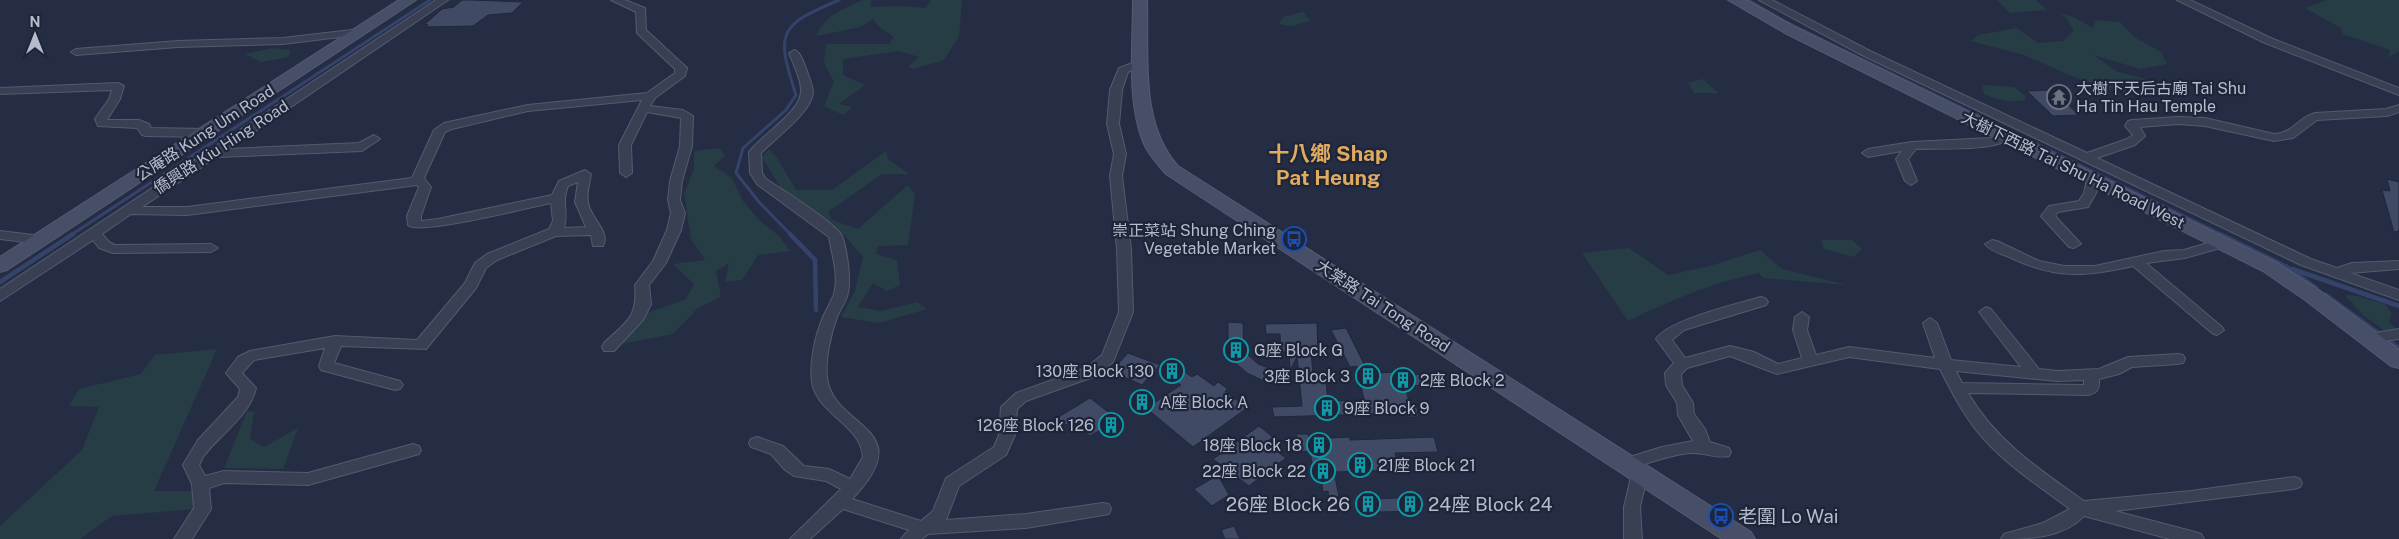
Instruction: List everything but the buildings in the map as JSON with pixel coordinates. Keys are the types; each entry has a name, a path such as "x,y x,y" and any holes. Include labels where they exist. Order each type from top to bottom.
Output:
{"street":[{"name":"公庵路 Kung Um Road","path":"0,266 409,0"},
{"name":"僑興路 Kiu Hing Road","path":"0,296 444,0"},
{"path":"616,0 642,10 641,31 681,68 681,74 650,96 643,108 625,145 626,173"},
{"name":"大棠路 Tai Tong Road","path":"1140,0 1141,63 1146,124 1152,143 1172,170 1742,539"},
{"name":"大樹下西路 Tai Shu Ha Road West","path":"1734,0 1790,30 2270,267 2399,361"},
{"path":"1764,0 1866,53 2306,262 2399,295"},
{"path":"2182,0 2269,41 2397,88"},
{"path":"76,52 178,44 283,41 360,32"},
{"path":"798,50 807,98 802,108 766,139 755,152 754,164 756,173 761,181 819,222 835,236 840,269 841,294 830,318 818,377 823,394 832,408 853,425 867,442 871,452 870,460 853,488 799,539"},
{"path":"910,539 940,515 952,482 1000,451 1007,435 1009,407 1020,397 1090,372 1108,358 1126,312 1124,249 1116,176 1120,154 1113,124 1116,90 1123,70 1141,63"},
{"path":"0,91 118,86 119,90 101,119 102,123 140,124 146,132 206,132"},
{"path":"557,198 438,223 415,225 417,208 425,187 418,178 440,130 448,126 528,108 650,96"},
{"path":"609,346 636,320 644,304 642,285 659,263 674,230 678,213 674,200 676,182 686,146 687,116 643,108"},
{"path":"2085,158 2131,142 2139,136 2138,132 2131,126 2132,124 2168,121 2205,122 2260,136 2285,137 2293,135 2306,120 2359,113 2387,112 2399,108"},
{"path":"1868,153 1912,146 1992,142 2005,137"},
{"path":"213,153 362,147 374,139"},
{"path":"1911,181 1902,159 1912,146"},
{"path":"183,539 203,509 200,484 191,465 195,452 205,439 226,422 248,395 248,388 234,373 243,361 259,354 335,341 421,345 471,285 480,266 492,257 554,232 558,228 559,210 557,198 563,184 585,174 581,202 597,237 554,232"},
{"path":"2074,244 2048,216 2054,209 2083,204 2090,193 2093,180"},
{"path":"127,210 151,212 187,211 420,181"},
{"path":"94,232 104,245 113,249 211,248"},
{"path":"0,235 41,240"},
{"path":"1992,244 2036,265 2064,270 2095,270 2164,255 2185,254 2222,243"},
{"path":"2135,261 2217,330"},
{"path":"2338,274 2352,267 2399,265"},
{"path":"1682,364 1664,344 1663,339 1669,333 1679,327 1761,302"},
{"path":"1986,312 2032,371 2031,374"},
{"path":"1802,317 1800,330 1811,362"},
{"path":"1930,323 1946,366 1988,434 2027,469 2081,508 2195,539"},
{"path":"2368,338 2399,334"},
{"path":"335,341 326,366 395,385"},
{"path":"1702,446 1699,433 1686,415 1685,403 1674,384 1673,373 1682,364 1730,351 1749,356 1777,369 1849,352 1946,366 1982,367 2057,376 2107,373 2128,362 2178,359"},
{"path":"1959,388 2088,390 2092,387 2091,375"},
{"path":"757,443 777,450 796,470 829,476 853,488"},
{"path":"1633,539 1633,469 1671,451 1702,446 1714,447 1723,452"},
{"path":"200,484 224,477 308,479 412,450"},
{"path":"2010,539 2025,536 2072,517 2081,508 2191,498 2294,483"},
{"path":"839,501 924,528 1026,521 1103,509"}],"shaded area":[{"path":"863,0 872,0 870,7 902,6 926,8 931,0 962,0 959,36 944,60 913,69 908,67 919,57 899,51 843,59 843,75 865,85 839,104 852,107 843,115 824,106 834,82 824,63 826,44 889,44 894,37 879,27 873,19 861,27 816,36 824,23 835,14"},
{"path":"1997,0 2036,0 2047,10 2010,13"},
{"path":"2327,0 2399,0 2399,51 2388,58 2390,50 2343,34 2341,28 2305,8"},
{"path":"1303,12 1311,21 1291,26 1279,24 1283,17"},
{"path":"2059,13 2074,17 2093,28 2096,20 2120,22 2134,37 2161,52 2167,64 2140,69 2094,55 2116,71 2164,84 2159,94 2132,90 2129,94 2081,80 2024,55 1971,41 1978,35 2017,28 2038,43 2063,41 2074,30 2066,18"},
{"path":"273,48 290,50 289,57 261,62 245,54"},
{"path":"1703,79 1718,93 1694,93 1688,83"},
{"path":"1982,85 2014,87 2025,96 2025,100 2009,101 1994,98 1984,94"},
{"path":"721,149 725,156 714,166 732,178 743,201 759,220 779,236 790,251 758,255 742,280 725,282 729,263 716,271 721,297 698,308 673,334 622,344 647,313 686,299 694,284 673,264 705,260 691,239 684,194 694,169 694,151"},
{"path":"769,149 777,158 796,190 832,190 886,151 889,160 909,174 882,174 828,212 832,220 858,229 908,185 915,194 908,245 878,246 876,254 897,260 900,285 887,291 873,283 858,307 880,311 917,302 927,309 879,323 841,317 855,291 863,257 844,235 781,188 762,157"},
{"path":"1821,240 1852,240 1862,249 1854,257 1824,249"},
{"path":"1629,248 1668,275 1710,266 1760,250 1782,269 1847,285 1763,278 1759,273 1692,293 1628,321 1582,253"},
{"path":"2345,295 2357,296 2385,304 2392,314 2389,322 2397,330 2385,331 2364,316"},
{"path":"217,349 154,491 193,491 196,509 112,516 80,539 0,539 0,526 82,450 99,407 69,406 79,389 141,374 155,355"},
{"path":"247,411 254,412 250,439 264,447 298,428 283,469 224,468"}],"waterway":[{"path":"71,235 430,0"},
{"path":"791,235 759,202 736,173 743,148 786,110 796,95 784,45 787,34 793,25 803,17 839,0"},
{"path":"1748,0 1786,22 2223,235"},
{"path":"0,282 73,234"},
{"path":"790,234 815,260 816,310"},
{"path":"2220,234 2287,267 2316,288"},
{"path":"2292,269 2399,306"},
{"path":"2326,295 2399,348"}],"place":[{"name":"大樹下天后古廟 Tai Shu Ha Tin Hau Temple","path":"2059,97"},
{"name":"崇正菜站 Shung Ching Vegetable Market","path":"1294,239"},
{"name":"G座 Block G","path":"1236,350"},
{"name":"130座 Block 130","path":"1172,371"},
{"name":"3座 Block 3","path":"1368,376"},
{"name":"2座 Block 2","path":"1403,380"},
{"name":"A座 Block A","path":"1142,402"},
{"name":"9座 Block 9","path":"1327,408"},
{"name":"126座 Block 126","path":"1111,425"},
{"name":"18座 Block 18","path":"1319,445"},
{"name":"21座 Block 21","path":"1360,465"},
{"name":"22座 Block 22","path":"1323,471"},
{"name":"26座 Block 26","path":"1368,504"},
{"name":"24座 Block 24","path":"1410,504"},
{"name":"老圍 Lo Wai","path":"1721,516"}],"district":[{"name":"十八鄉 Shap Pat Heung","path":"1328,165"}]}
